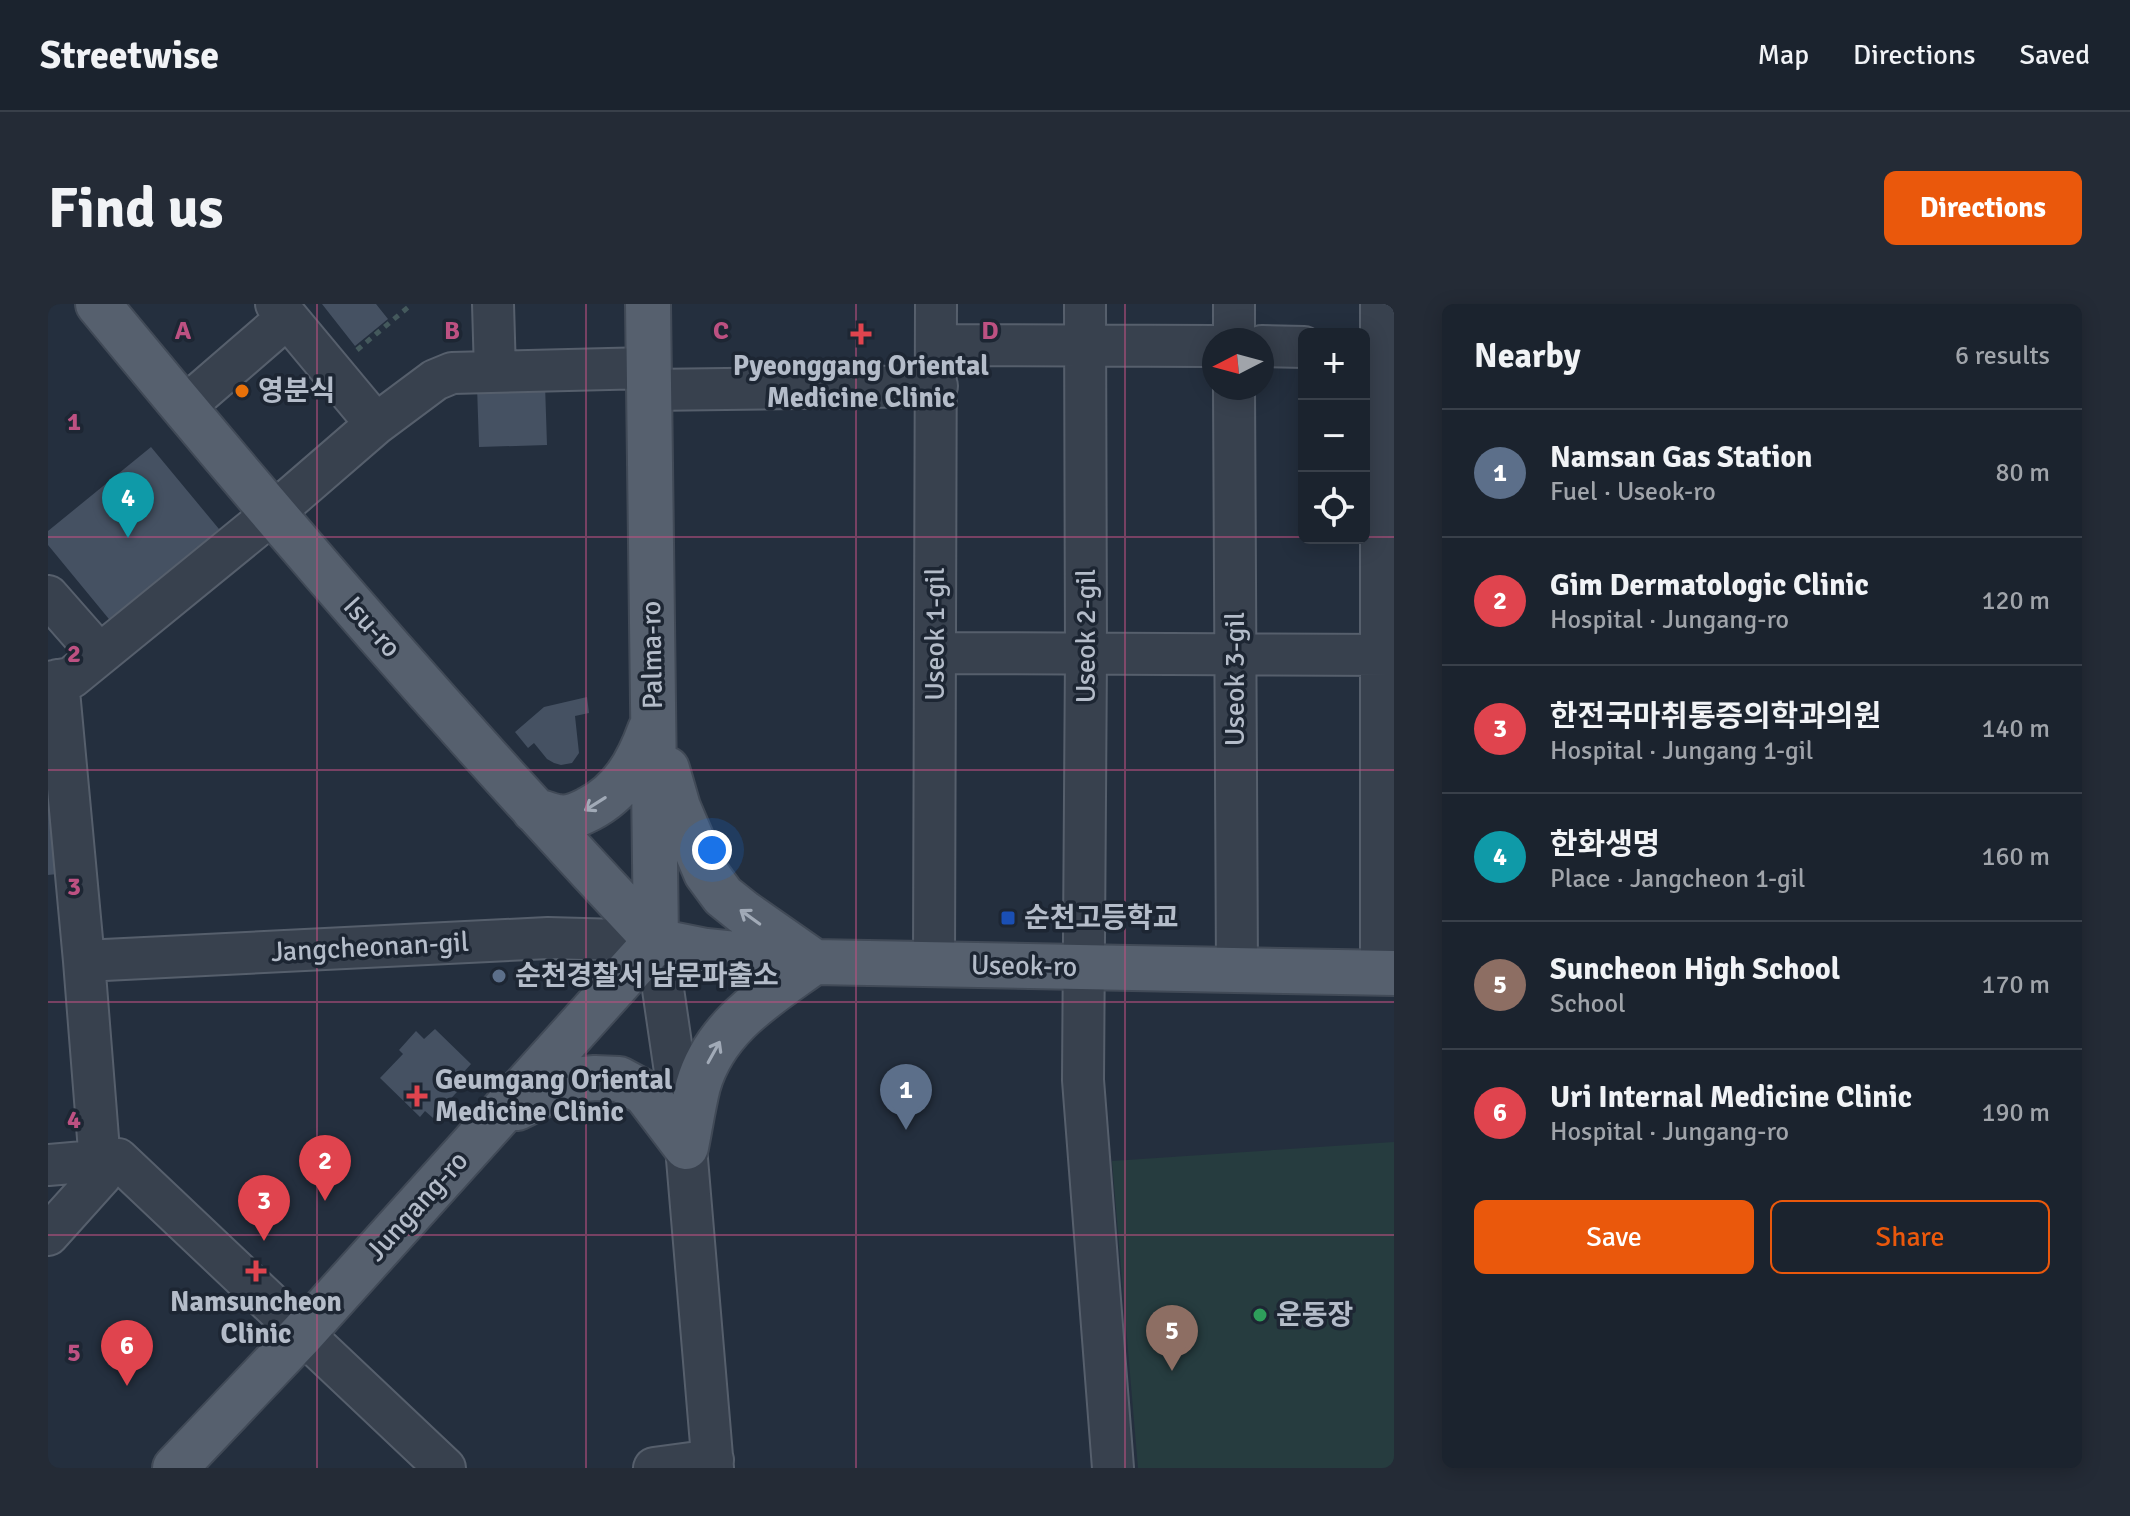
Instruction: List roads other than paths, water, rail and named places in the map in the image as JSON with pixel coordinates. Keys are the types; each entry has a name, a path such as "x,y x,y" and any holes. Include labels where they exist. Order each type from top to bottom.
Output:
{"main road":[{"name":"Isu-ro","path":"98,304 272,514 534,810 656,941"},
{"name":"Palma-ro","path":"648,304 656,941"},
{"path":"534,810 560,818 574,816 595,806 621,786 639,759 653,720"},
{"path":"653,720 678,807 706,873 723,896 814,962 745,1012 715,1047 699,1085 686,1147"},
{"name":"Useok-ro","path":"656,941 706,951 814,962 1387,973"},
{"name":"Jungang-ro","path":"175,1468 302,1334 656,941"},
{"path":"495,1119 574,1080 619,1079 645,1093 686,1147"}],"street":[{"name":"Useok 1-gil","path":"934,964 936,304"},
{"name":"Useok 2-gil","path":"1085,304 1083,1080 1113,1468"},
{"path":"1234,304 1234,328"},
{"path":"1381,304 1379,347 1387,655 1387,973"},
{"path":"487,306 495,372"},
{"path":"183,408 281,311 376,424"},
{"path":"936,345 1202,346"},
{"path":"1274,346 1298,347"},
{"path":"48,1235 101,1176 84,961 53,681 71,678 272,514 376,424 446,375 495,372 937,386"},
{"name":"Useok 3-gil","path":"1234,400 1237,970"},
{"path":"48,596 99,654"},
{"path":"935,653 1387,655"},
{"name":"Jangcheonan-gil","path":"84,961 548,938 656,941"},
{"path":"654,1468 713,1464 686,1147 656,941"},
{"path":"48,1165 118,1159 445,1468"}],"place":[{"name":"Pyeonggang Oriental Medicine Clinic","path":"861,334"},
{"name":"영분식","path":"242,391"},
{"name":"한화생명","path":"128,538"},
{"name":"순천고등학교","path":"1008,918"},
{"name":"순천경찰서 남문파출소","path":"499,976"},
{"name":"Geumgang Oriental Medicine Clinic","path":"417,1096"},
{"name":"Namsan Gas Station","path":"906,1130"},
{"name":"Gim Dermatologic Clinic","path":"325,1201"},
{"name":"한전국마취통증의학과의원","path":"264,1241"},
{"name":"Namsuncheon Clinic","path":"256,1271"},
{"name":"운동장","path":"1260,1315"},
{"name":"Suncheon High School","path":"1172,1371"},
{"name":"Uri Internal Medicine Clinic","path":"127,1386"}]}
